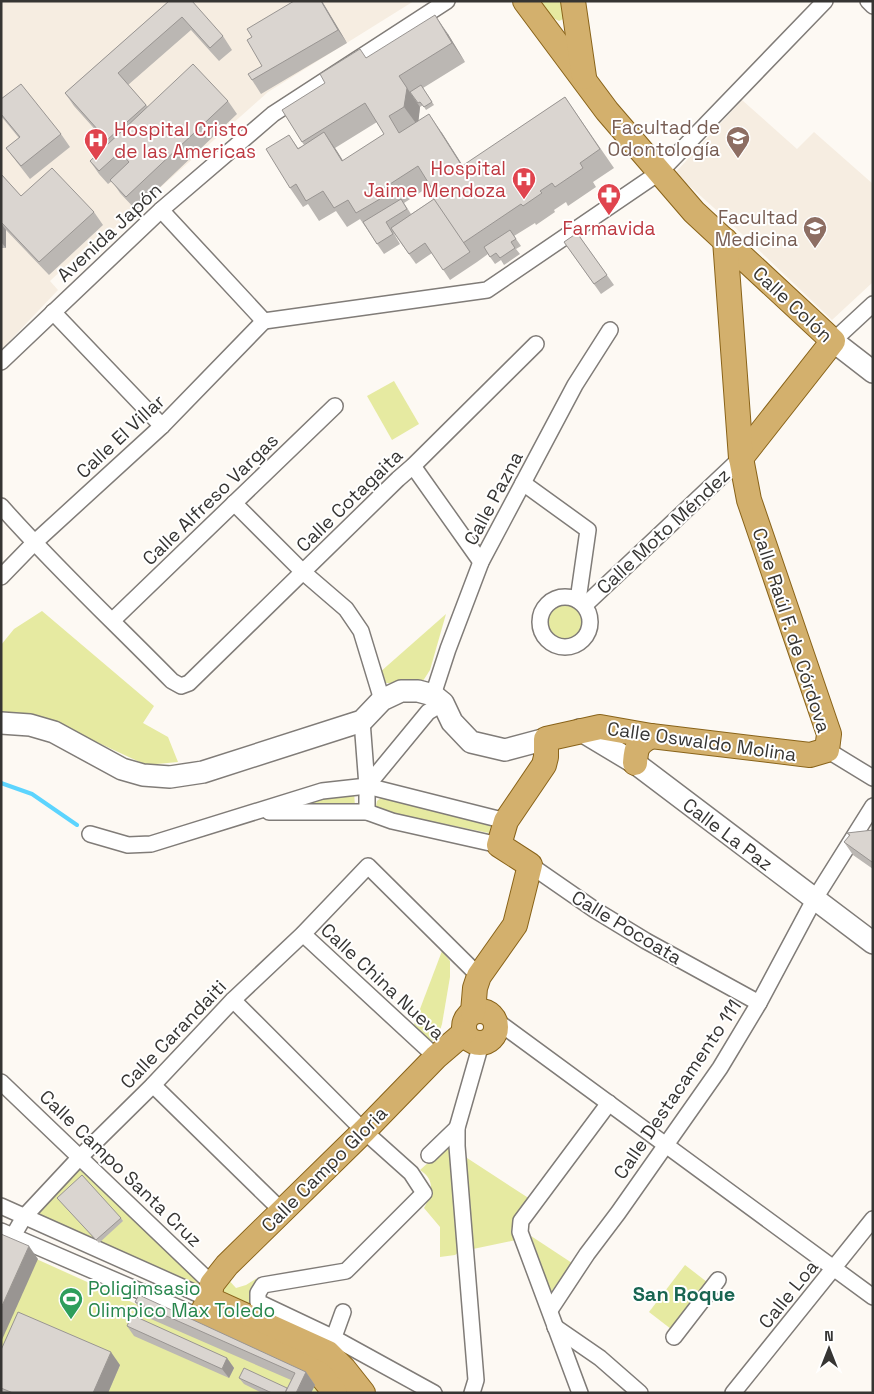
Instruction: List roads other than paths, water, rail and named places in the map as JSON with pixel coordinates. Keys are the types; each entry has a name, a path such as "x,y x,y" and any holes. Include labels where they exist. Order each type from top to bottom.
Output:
{"main road":[{"name":"Calle Colón","path":"525,1 608,111 694,212 833,341 873,372"},
{"path":"573,1 584,79"},
{"name":"Calle Raúl F. de Córdova","path":"725,240 741,458 749,500 829,734 827,750"},
{"path":"741,458 833,341"},
{"path":"1,723 30,725 54,732 122,769 143,775 170,776 203,772 362,721 382,700 400,691 418,691 438,699"},
{"name":"Calle Oswaldo Molina","path":"438,699 452,722 470,742 505,750 580,730 600,727 651,736 810,756 827,750"},
{"name":"Calle La Paz","path":"580,730 634,763 873,943"},
{"path":"634,763 638,746 651,736"},
{"path":"499,845 506,821 544,765 546,739"},
{"name":"Calle Pocoata","path":"499,845 530,865"},
{"path":"478,1027 475,988 479,976 515,925 530,865"},
{"name":"Calle Campo Gloria","path":"207,1300 227,1265 364,1131 436,1057 478,1027"},
{"path":"207,1300 327,1355 344,1369 363,1393"},
{"path":"327,1355 335,1393"}],"street":[{"name":"Avenida Japón","path":"1,362 161,210 273,114 447,1"},
{"path":"161,210 264,321 487,290 660,172 824,1"},
{"path":"868,1 873,6"},
{"path":"833,341 873,304"},
{"path":"54,312 162,426"},
{"name":"Calle El Villar","path":"1,577 34,543 162,426 264,321"},
{"name":"Calle Pazna","path":"438,699 448,649 481,562 575,385 610,330"},
{"name":"Calle Cotagaita","path":"113,620 172,682 181,686 189,683 536,344"},
{"name":"Calle Alfreso Vargas","path":"113,620 335,406"},
{"name":"Calle Moto Méndez","path":"523,483 588,530 581,602 741,458"},
{"path":"413,466 481,562"},
{"path":"234,502 303,572 346,609 361,631 382,700"},
{"path":"1,506 34,543 113,620"},
{"path":"367,786 438,699"},
{"path":"362,721 367,812"},
{"name":"Calle Raúl F. de Córdova","path":"827,750 873,778"},
{"path":"90,834 128,845 151,844 322,791 367,786 506,821"},
{"name":"Calle Destacamento 111","path":"550,1310 587,1254 720,1068 759,1003 814,900 873,806"},
{"path":"253,812 367,812 392,821 499,845"},
{"name":"Calle Pocoata","path":"530,865 595,910 646,941 759,1003"},
{"name":"Calle Carandaiti","path":"7,1234 80,1157 153,1085 233,1000 303,934 368,866 479,976"},
{"name":"Calle China Nueva","path":"303,934 436,1057"},
{"path":"233,1000 364,1131 411,1173 424,1193 346,1272 263,1285 258,1293 258,1302 327,1355 434,1393"},
{"path":"472,1393 476,1380 457,1128 478,1027 609,1103 873,1296"},
{"name":"Calle Campo Santa Cruz","path":"1,1082 80,1157 207,1300"},
{"path":"153,1085 282,1211"},
{"path":"580,1393 520,1232 521,1222 609,1103"},
{"path":"429,1155 457,1128"},
{"path":"1,1206 207,1300"},
{"name":"Calle Loa","path":"733,1393 873,1219"},
{"path":"7,1234 207,1300"},
{"path":"674,1337 718,1280"},
{"path":"327,1355 344,1312"},
{"path":"555,1327 600,1358 640,1393"}],"waterway":[{"path":"1,783 32,794 77,825"}],"place":[{"name":"Facultad de Odontología","path":"738,159"},
{"name":"Hospital Cristo de las Americas","path":"96,161"},
{"name":"Hospital Jaime Mendoza","path":"524,200"},
{"name":"Farmavida","path":"609,216"},
{"name":"Facultad Medicina","path":"815,249"},
{"name":"Poligimsasio Olimpico Max Toledo","path":"71,1320"}],"district":[{"name":"San Roque","path":"684,1294"}]}
